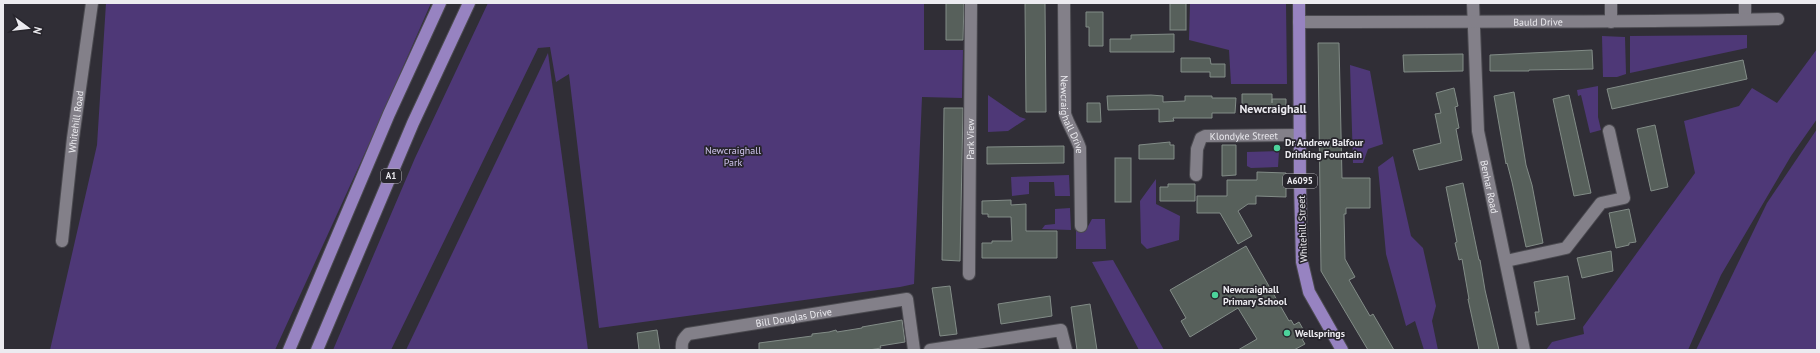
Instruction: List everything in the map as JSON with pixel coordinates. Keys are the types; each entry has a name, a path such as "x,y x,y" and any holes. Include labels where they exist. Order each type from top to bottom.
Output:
{"main road":[{"name":"A1","path":"289,350 389,114 440,3"},
{"name":"A1","path":"318,350 413,123 469,3"},
{"name":"Whitehill Street","path":"1299,3 1302,262 1309,292 1342,350"}],"street":[{"name":"Whitehill Road","path":"62,241 72,138 92,3"},
{"name":"Park View","path":"969,274 971,3"},
{"name":"Newcraighall Drive","path":"1064,3 1065,114 1068,123 1077,138 1080,148 1081,226"},
{"name":"Benhar Road","path":"1473,3 1478,131 1524,350"},
{"path":"1611,3 1611,22"},
{"path":"1745,3 1745,19"},
{"name":"Bauld Drive","path":"1299,22 1611,22 1778,19"},
{"path":"1506,261 1566,248 1601,204 1624,198 1610,131"},
{"name":"Klondyke Street","path":"1196,174 1198,143 1201,138 1205,136 1300,135"},
{"name":"Bill Douglas Drive","path":"682,344 688,334 907,299 914,350"},
{"path":"930,350 1061,330 1066,350"}],"green space":[{"path":"106,3 431,3 375,131 275,350 50,350 97,145"},
{"name":"Newcraighall Park","path":"488,3 924,3 924,50 963,50 962,98 922,97 914,284 599,328 569,74 556,82 550,47 538,48 391,350 333,350 415,158"},
{"path":"1190,3 1286,3 1287,84 1231,84 1229,50 1189,40"},
{"path":"1747,35 1747,48 1630,73 1630,36"},
{"path":"1602,36 1625,37 1626,74 1617,77 1603,77"},
{"path":"1817,49 1817,119 1791,156 1721,275 1688,350 1546,350 1552,342 1584,334 1583,327 1695,173 1684,121 1739,106 1752,88 1777,103"},
{"path":"548,53 588,350 406,350"},
{"path":"1350,65 1370,71 1383,144 1368,149 1363,163 1353,163"},
{"path":"1598,86 1598,117 1601,130 1590,133 1581,95 1578,96 1577,90"},
{"path":"988,95 1020,117 1026,119 1008,131 988,132"},
{"path":"1817,129 1817,350 1696,350 1767,203"},
{"path":"1279,151 1278,167 1251,168 1247,166 1247,152"},
{"path":"1393,156 1411,236 1423,248 1436,306 1432,321 1438,350 1424,350 1415,321 1406,326 1386,254 1378,167"},
{"path":"1069,175 1070,196 1055,196 1054,182 1029,182 1029,194 1012,196 1011,177"},
{"path":"1156,179 1156,204 1180,216 1179,240 1147,249 1141,243 1140,201"},
{"path":"1070,208 1071,230 1042,229 1045,225 1055,224 1055,209"},
{"path":"1092,219 1105,219 1106,249 1076,249 1076,230 1086,230"},
{"path":"1113,260 1164,350 1139,350 1092,262"}],"building":[{"path":"946,3 964,3 963,40 946,40"},
{"path":"1025,3 1045,3 1046,112 1026,112"},
{"path":"1170,3 1186,3 1186,30 1170,30"},
{"path":"1086,12 1103,12 1103,46 1089,46 1089,27 1086,27"},
{"path":"1174,34 1174,52 1110,52 1110,39 1131,39 1131,35"},
{"path":"1318,43 1339,43 1342,178 1370,178 1370,208 1346,208 1346,214 1344,214 1345,259 1355,277 1349,280 1370,316 1373,314 1394,350 1368,350 1321,271"},
{"path":"1592,50 1593,69 1490,71 1490,55"},
{"path":"1463,54 1463,71 1404,72 1403,55"},
{"path":"1181,58 1210,58 1211,64 1225,64 1225,77 1210,77 1210,72 1181,72"},
{"path":"1743,60 1747,79 1612,109 1607,89"},
{"path":"1454,88 1458,106 1455,107 1459,128 1456,129 1462,160 1419,170 1413,150 1441,143 1435,114 1441,113 1436,93"},
{"path":"1514,92 1526,165 1532,185 1543,243 1526,247 1512,182 1507,163 1506,164 1494,96"},
{"path":"1242,94 1272,94 1272,99 1286,99 1286,113 1272,113 1272,108 1242,108"},
{"path":"1569,95 1591,193 1574,196 1553,99"},
{"path":"1107,96 1163,96 1163,102 1185,101 1185,96 1236,98 1235,113 1212,113 1212,118 1173,118 1174,121 1159,122 1159,109 1108,110"},
{"path":"1087,103 1100,103 1101,122 1087,122"},
{"path":"944,108 963,108 960,261 942,260"},
{"path":"1655,125 1668,187 1651,191 1637,129"},
{"path":"1170,142 1170,145 1174,145 1174,159 1139,159 1139,145"},
{"path":"1222,145 1236,145 1236,175 1222,176"},
{"path":"1064,146 1064,163 987,164 987,147"},
{"path":"1115,158 1131,158 1131,202 1115,202"},
{"path":"1257,172 1286,173 1286,197 1256,196 1256,204 1248,204 1238,211 1252,236 1238,244 1220,213 1197,213 1197,196 1227,196 1227,180 1257,180"},
{"path":"1463,183 1499,350 1479,350 1468,299 1462,259 1459,260 1455,243 1457,242 1446,187"},
{"path":"1168,184 1195,184 1195,201 1160,201 1160,187 1168,187"},
{"path":"1011,200 1011,205 1026,204 1026,231 1057,231 1057,258 982,258 982,243 992,243 992,241 1012,241 1011,217 988,217 988,214 982,214 982,201"},
{"path":"1629,209 1636,242 1616,248 1609,213"},
{"path":"1246,246 1289,321 1291,320 1294,325 1299,322 1307,336 1302,339 1305,344 1294,350 1238,350 1257,339 1238,308 1190,337 1181,321 1186,318 1170,290"},
{"path":"1611,251 1613,271 1582,278 1577,258"},
{"path":"1568,276 1575,319 1537,325 1535,312 1539,312 1534,282"},
{"path":"950,286 957,334 940,336 932,288"},
{"path":"1050,296 1052,316 1001,324 998,304"},
{"path":"1090,304 1097,350 1077,350 1071,307"},
{"path":"902,320 905,342 880,346 881,348 869,350 759,350 759,343 812,336 812,334 836,330 837,332 862,328"},
{"path":"657,330 660,350 639,350 637,333"}],"place":[{"name":"Dr Andrew Balfour Drinking Fountain","path":"1277,148"},
{"name":"Newcraighall Primary School","path":"1215,295"},
{"name":"Wellsprings","path":"1287,333"}],"district":[{"name":"Newcraighall","path":"1273,109"}]}
